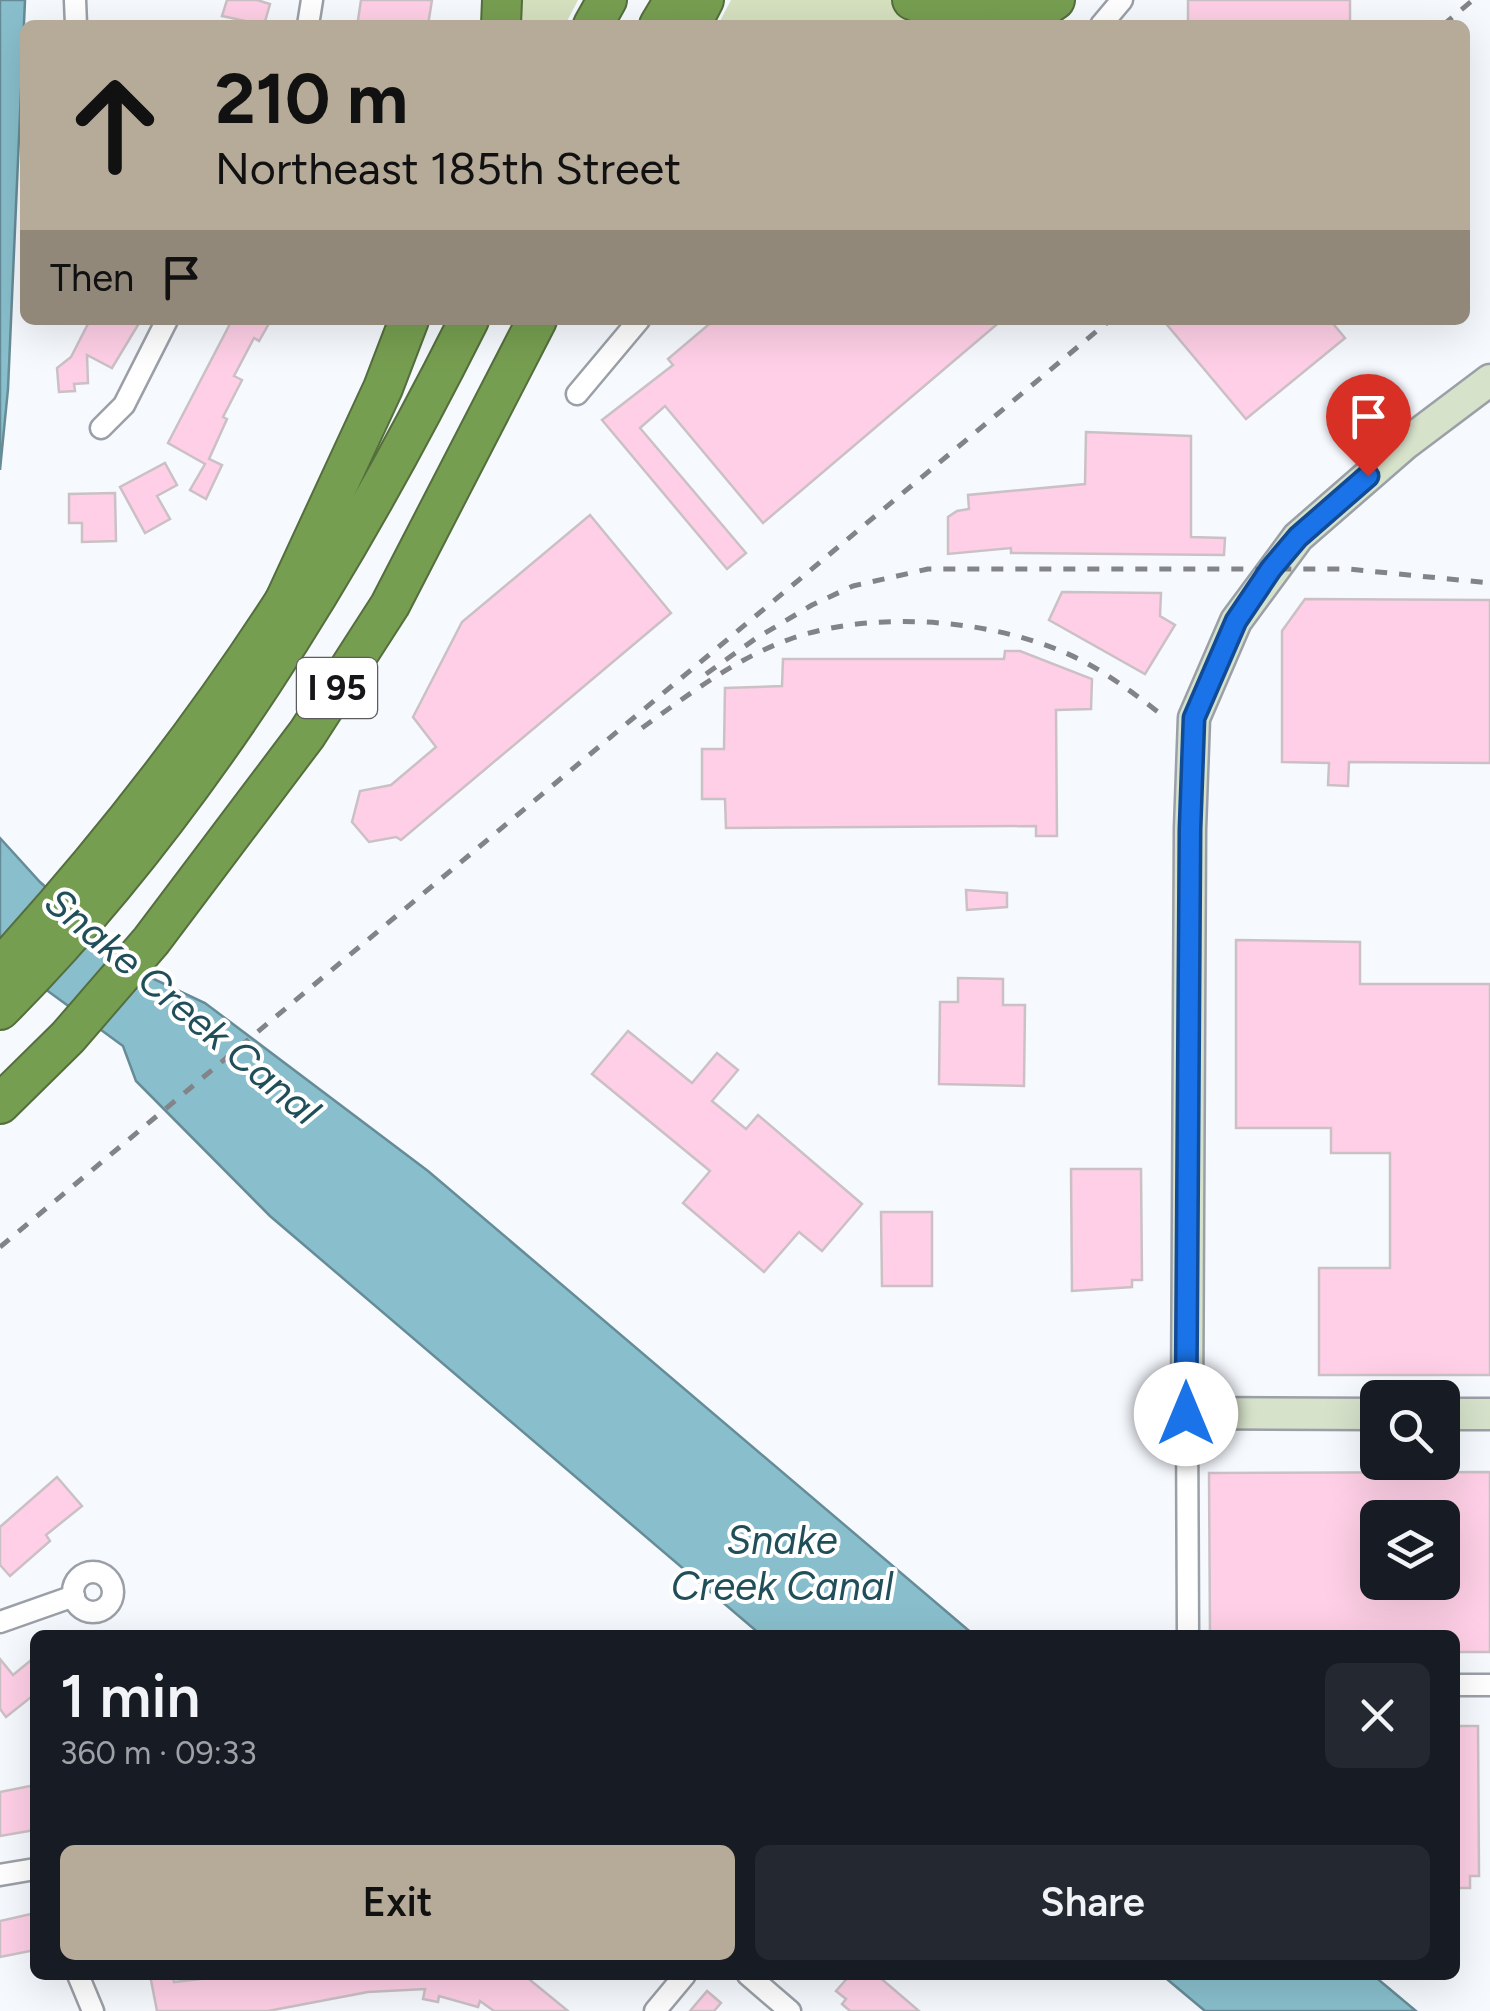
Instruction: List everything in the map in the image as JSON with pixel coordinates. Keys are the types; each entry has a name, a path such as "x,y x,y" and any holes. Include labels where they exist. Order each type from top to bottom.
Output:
{"highway":[{"path":"912,0 937,9 963,12 988,10 1021,0"},
{"path":"1016,20 1055,0"},
{"path":"284,602 384,388 408,325"},
{"name":"I 95","path":"3,993 81,900 154,785 284,602 345,502 440,325"},
{"path":"81,900 248,705 360,525 466,325"},
{"path":"141,935 300,700 366,593 505,325"},
{"name":"I 95","path":"0,1104 307,734 390,605 534,325"},
{"path":"488,414 540,355 561,325"},
{"path":"0,1074 58,1032"}],"street":[{"path":"1105,20 1122,0"},
{"path":"101,428 124,405 164,325"},
{"path":"578,394 635,325"},
{"path":"1188,1630 1186,1414 1194,718 1236,621 1298,537 1405,444 1490,380"},
{"path":"1186,1414 1360,1414"},
{"path":"1460,1414 1490,1414"},
{"path":"0,1622 74,1596"},
{"path":"1460,1685 1490,1685"},
{"path":"0,1876 30,1870"},
{"path":"80,1980 93,2011"},
{"path":"655,2011 681,1980"},
{"path":"754,1980 790,2011"}],"green space":[{"path":"514,0 578,0 568,20 512,20"},
{"path":"731,0 892,0 949,20 721,20"}],"water":[{"path":"0,0 25,0 24,20 20,20 20,114 8,389 0,470"},
{"name":"Snake Creek Canal","path":"0,838 40,882 143,974 205,1003 428,1171 968,1630 755,1630 270,1216 136,1081 123,1046 0,956"},
{"path":"1168,1980 1379,1980 1416,2011 1205,2011"}],"building":[{"path":"227,0 270,4 265,20 222,16"},
{"path":"361,0 432,0 429,20 358,20"},
{"path":"1188,0 1350,0 1350,20 1188,20"},
{"path":"87,325 138,325 112,368 87,355 88,383 74,384 75,391 59,392 57,368 71,357"},
{"path":"229,325 268,325 259,341 254,338 234,376 242,380 223,417 227,419 209,459 222,465 206,499 190,490 205,464 168,443"},
{"path":"708,325 996,325 763,523 665,406 640,428 746,553 727,569 602,420 673,365 668,359"},
{"path":"1167,325 1334,325 1345,338 1246,419"},
{"path":"1086,432 1191,436 1191,537 1225,538 1224,555 1011,553 1011,548 948,554 948,517 969,509 968,495 1085,484"},
{"path":"165,463 177,485 157,496 170,519 145,533 120,487"},
{"path":"115,493 116,541 82,542 82,523 69,523 69,494"},
{"path":"590,515 671,613 401,840 396,837 369,842 352,822 360,791 391,785 436,747 413,717 462,622"},
{"path":"1062,592 1161,593 1160,616 1175,625 1145,674 1049,620"},
{"path":"1305,599 1490,600 1490,763 1349,762 1348,786 1328,785 1329,763 1282,762 1282,631"},
{"path":"1005,651 1020,651 1092,679 1091,709 1056,710 1057,836 1036,836 1036,826 726,828 725,799 702,799 702,749 724,749 725,688 782,686 783,659 1004,659"},
{"path":"966,890 1007,893 1007,907 967,910"},
{"path":"1236,940 1360,942 1360,984 1490,984 1490,1375 1319,1375 1319,1268 1390,1268 1390,1153 1331,1153 1331,1128 1236,1128"},
{"path":"958,978 1003,979 1003,1005 1025,1005 1024,1086 939,1084 940,1002 958,1002"},
{"path":"628,1031 692,1083 717,1053 738,1070 712,1101 746,1129 758,1115 862,1204 822,1251 799,1232 764,1272 683,1203 710,1171 592,1074"},
{"path":"1071,1169 1141,1169 1142,1280 1132,1280 1132,1287 1072,1291"},
{"path":"881,1212 932,1212 932,1286 882,1286"},
{"path":"1360,1472 1360,1480 1460,1480 1460,1472 1490,1472 1490,1652 1460,1652 1460,1630 1210,1630 1209,1473"},
{"path":"57,1477 82,1506 46,1535 50,1541 10,1576 0,1565 0,1527"},
{"path":"0,1659 13,1675 30,1661 30,1698 6,1717 0,1709"},
{"path":"1460,1726 1478,1726 1479,1876 1470,1876 1470,1888 1460,1888"},
{"path":"30,1786 30,1831 0,1836 0,1792"},
{"path":"30,1914 30,1951 0,1957 0,1921"},
{"path":"151,1980 530,1980 568,2011 494,2011 480,2001 478,2007 439,1996 438,2002 423,1999 425,1989 368,1992 268,2011 157,2011"},
{"path":"846,1980 883,1980 919,2011 850,2011 842,2004 846,1999 836,1991"},
{"path":"707,1991 721,2003 714,2011 690,2011"}],"railway":[{"path":"1449,20 1473,0"},
{"path":"0,1247 1104,325"},
{"path":"706,674 812,605 853,586 928,569 1348,569 1490,583"},
{"path":"642,728 714,677 773,646 828,629 905,621 984,629 1058,650 1110,677 1166,718"}],"route":[{"path":"1186,1414 1194,718 1236,621 1271,569 1298,537 1368,476"}]}
